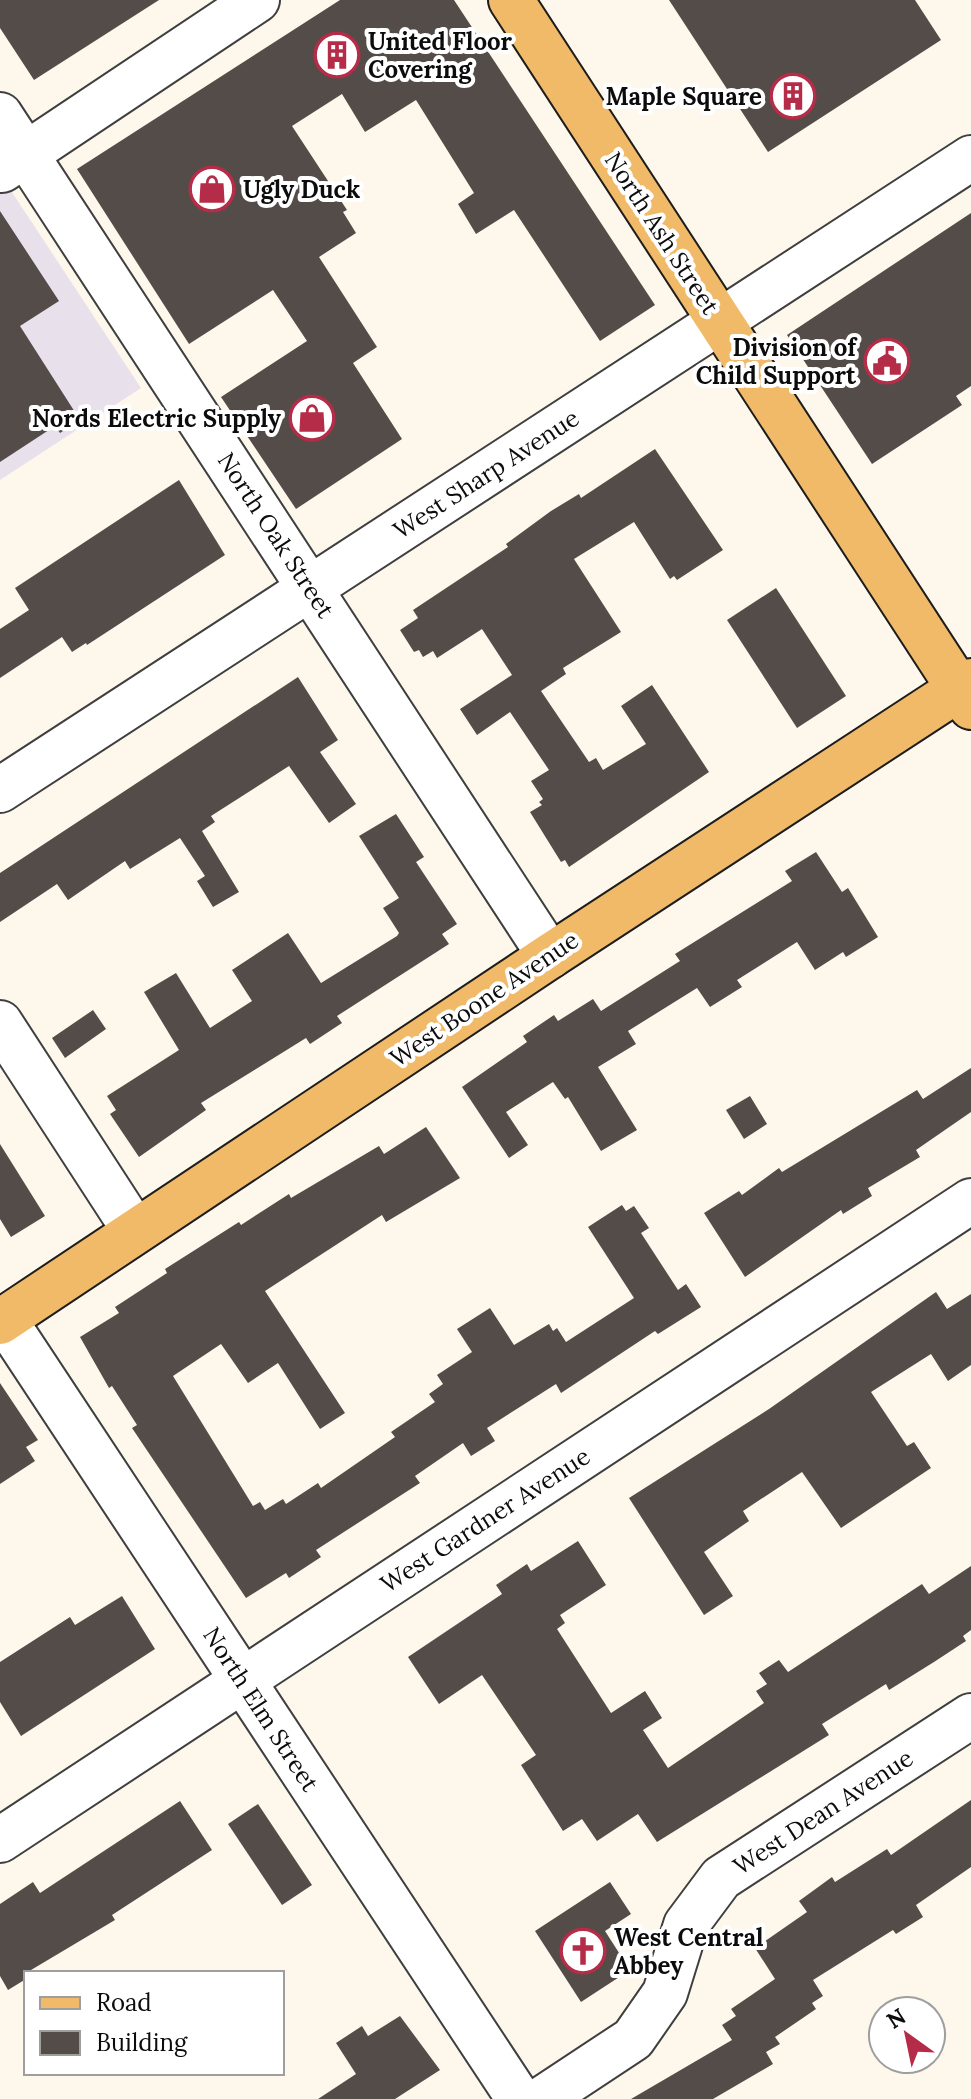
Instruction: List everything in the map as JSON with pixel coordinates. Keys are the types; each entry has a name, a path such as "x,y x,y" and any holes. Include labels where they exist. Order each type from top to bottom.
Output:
{"main road":[{"name":"North Ash Street","path":"511,0 967,692"},
{"name":"West Boone Avenue","path":"2,1320 550,956 967,692"}],"street":[{"path":"13,163 257,0"},
{"name":"North Oak Street","path":"0,115 13,163 311,588 550,956"},
{"name":"West Sharp Avenue","path":"0,790 971,158"},
{"path":"0,1023 135,1231"},
{"name":"West Gardner Avenue","path":"0,1840 971,1201"},
{"name":"North Elm Street","path":"2,1320 519,2099"},
{"name":"West Dean Avenue","path":"542,2099 633,2039 665,1993 686,1925 721,1878 971,1716"}],"shaded area":[{"path":"0,174 141,388 0,480"}],"building":[{"path":"0,0 159,0 34,80 0,28"},
{"path":"340,0 454,0 655,305 600,341 514,210 476,234 458,204 474,193 416,100 365,132 342,94 292,126 347,210 343,212 356,233 319,257 377,347 353,363 402,439 296,509 221,397 307,341 273,290 189,344 77,169"},
{"name":"Maple Square","path":"669,0 915,0 941,40 768,152"},
{"path":"0,211 59,301 20,326 80,420 60,433 55,426 0,462"},
{"name":"Division of Child Support","path":"971,213 971,386 956,396 962,405 872,464 787,335"},
{"path":"655,449 723,550 677,580 674,576 670,579 634,522 574,559 621,632 563,668 566,674 541,691 589,762 596,758 603,770 646,744 621,706 652,685 709,772 569,867 565,860 561,862 530,812 542,805 539,802 543,799 531,781 549,770 510,712 477,735 460,709 512,675 482,629 437,658 433,651 423,657 419,650 414,652 400,630 418,618 413,610 508,547 506,544 551,511 579,494 581,498"},
{"path":"179,480 225,555 87,645 72,652 62,637 0,678 0,629 29,610 15,588"},
{"path":"776,588 846,696 797,728 727,620"},
{"path":"298,677 338,740 320,752 356,804 329,823 289,766 211,816 215,822 202,831 239,892 213,907 197,881 205,876 180,838 130,869 125,861 68,900 57,884 0,922 0,873"},
{"path":"396,814 424,857 416,862 457,924 442,934 449,944 337,1016 342,1023 310,1044 306,1038 201,1103 206,1110 139,1157 110,1114 116,1110 107,1096 179,1050 144,992 176,973 210,1028 252,1001 232,970 288,933 321,983 397,936 399,933 383,908 399,898 359,836"},
{"path":"816,852 842,892 848,888 878,937 846,957 843,952 815,970 797,942 737,980 742,987 710,1007 697,988 628,1031 636,1044 598,1067 637,1130 601,1151 568,1097 565,1099 553,1082 506,1112 528,1145 509,1158 462,1087 527,1042 523,1036 554,1015 558,1021 593,999 601,1011 680,961 675,954 792,881 785,871"},
{"path":"93,1010 106,1029 65,1058 52,1038"},
{"path":"971,1068 971,1112 916,1150 920,1157 868,1188 872,1196 843,1214 841,1210 745,1277 704,1213 739,1191 742,1195 779,1168 782,1172 917,1090 923,1099"},
{"path":"750,1096 767,1124 744,1139 726,1110"},
{"path":"426,1127 460,1178 386,1222 382,1215 265,1291 345,1413 320,1429 278,1363 248,1383 221,1344 173,1376 253,1506 260,1502 265,1510 283,1499 286,1504 318,1483 321,1488 395,1437 391,1432 435,1402 429,1394 443,1384 437,1375 472,1352 457,1329 490,1308 514,1345 549,1324 553,1331 557,1328 566,1342 634,1298 588,1227 622,1205 626,1211 634,1206 649,1228 641,1233 678,1290 686,1284 701,1307 658,1334 655,1331 561,1393 556,1384 487,1428 495,1441 471,1456 463,1443 415,1476 420,1483 316,1550 321,1557 289,1578 286,1573 246,1598 132,1428 137,1425 112,1386 109,1388 80,1337 119,1313 115,1307 167,1273 165,1269 239,1222 241,1225 289,1194 291,1198 379,1146 384,1154"},
{"path":"0,1144 45,1216 11,1237 0,1219"},
{"path":"936,1292 947,1309 971,1294 971,1365 948,1381 931,1354 871,1392 907,1446 914,1442 931,1468 841,1528 802,1472 743,1511 749,1521 704,1552 733,1596 704,1615 629,1498 769,1409"},
{"path":"0,1383 38,1440 26,1447 35,1461 0,1484"},
{"path":"578,1541 606,1585 560,1615 565,1623 557,1629 611,1713 645,1691 662,1718 643,1730 668,1768 764,1703 756,1691 767,1684 759,1673 779,1660 788,1672 922,1584 929,1594 971,1566 971,1630 963,1636 966,1641 934,1662 889,1690 886,1684 822,1724 829,1735 657,1842 638,1814 597,1841 582,1819 563,1831 521,1765 536,1755 482,1675 439,1704 408,1657 502,1594 496,1585 527,1564 531,1571"},
{"path":"122,1596 155,1649 21,1736 0,1702 0,1662 70,1617 75,1625"},
{"path":"971,1800 971,1867 916,1905 923,1917 896,1934 893,1930 813,1980 823,1996 812,2003 816,2009 775,2037 780,2044 766,2052 773,2064 713,2099 631,2099 732,2040 722,2025 736,2016 731,2009 775,1979 755,1948 807,1912 799,1901 832,1877 835,1882 887,1849 891,1855"},
{"path":"180,1801 212,1850 112,1915 115,1920 29,1971 24,1971 24,1980 8,1990 0,1976 0,1904 33,1882 40,1893"},
{"path":"258,1804 312,1885 282,1905 228,1824"},
{"name":"West Central Abbey","path":"610,1882 631,1914 605,1931 630,1970 581,2002 535,1931"},
{"path":"400,2016 440,2070 395,2099 318,2099 356,2074 336,2043 362,2026 368,2036"}],"place":[{"name":"United Floor Covering","path":"337,55"},
{"name":"Maple Square","path":"793,96"},
{"name":"Ugly Duck","path":"212,189"},
{"name":"Division of Child Support","path":"887,361"},
{"name":"Nords Electric Supply","path":"312,418"},
{"name":"West Central Abbey","path":"583,1951"}]}
